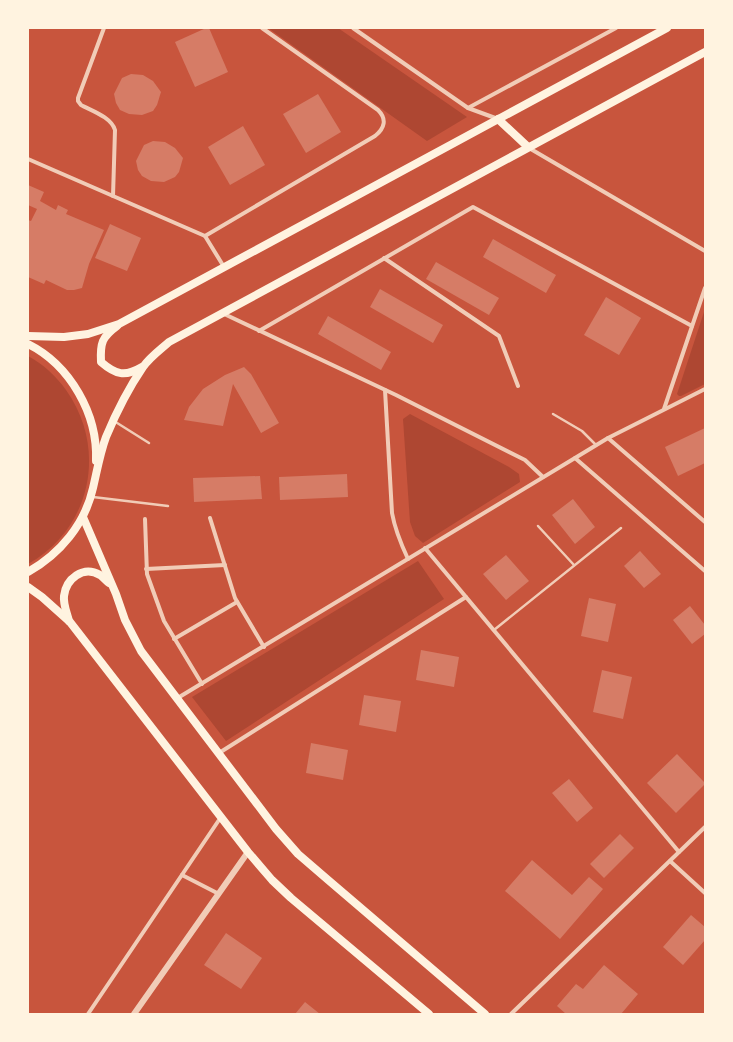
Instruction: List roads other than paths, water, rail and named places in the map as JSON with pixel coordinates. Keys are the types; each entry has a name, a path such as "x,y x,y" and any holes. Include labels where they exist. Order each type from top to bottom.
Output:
{"main road":[{"path":"667,28 119,324 102,340 102,362 110,370 122,374 133,373 144,366 169,342 705,52"},
{"path":"498,119 528,147"},
{"path":"28,336 64,337 88,334 119,324"},
{"path":"28,344 48,357 64,373 77,390 87,410 93,430 96,452 96,474"},
{"path":"28,572 43,564 66,543 83,517 106,438 130,389 144,366"},
{"path":"83,517 116,594 125,620 141,651 276,829 298,854 485,1014"},
{"path":"70,622 65,607 64,597 68,584 76,575 89,571 100,575 109,583 116,594"},
{"path":"28,587 42,597 70,622 248,852 272,880 291,898 429,1014"}],"street":[{"path":"104,28 78,98 78,102 108,120 113,125 115,130 113,196"},
{"path":"205,236 375,136 385,124 382,114 378,110 262,28"},
{"path":"353,28 468,108 498,119"},
{"path":"468,108 616,28"},
{"path":"528,147 705,251"},
{"path":"28,159 205,236 224,267"},
{"path":"259,331 473,207 692,326"},
{"path":"384,258 499,336 518,386"},
{"path":"664,409 705,288"},
{"path":"221,313 385,390 525,460 543,477"},
{"path":"176,699 596,445 705,389"},
{"path":"385,390 393,518 400,544 408,559"},
{"path":"608,438 705,522"},
{"path":"575,458 705,570"},
{"path":"210,518 237,602 264,647"},
{"path":"145,520 147,574 164,621 202,684"},
{"path":"425,548 679,852"},
{"path":"146,569 224,565"},
{"path":"218,754 466,597"},
{"path":"174,639 237,602"},
{"path":"88,1014 221,817"},
{"path":"511,1014 705,827"},
{"path":"134,1014 248,852"},
{"path":"670,861 705,893"},
{"path":"182,875 219,894"}],"lane":[{"path":"553,414 582,431 596,445"},
{"path":"114,420 149,443"},
{"path":"90,496 168,506"},
{"path":"538,526 574,565"},
{"path":"493,630 621,528"}]}
